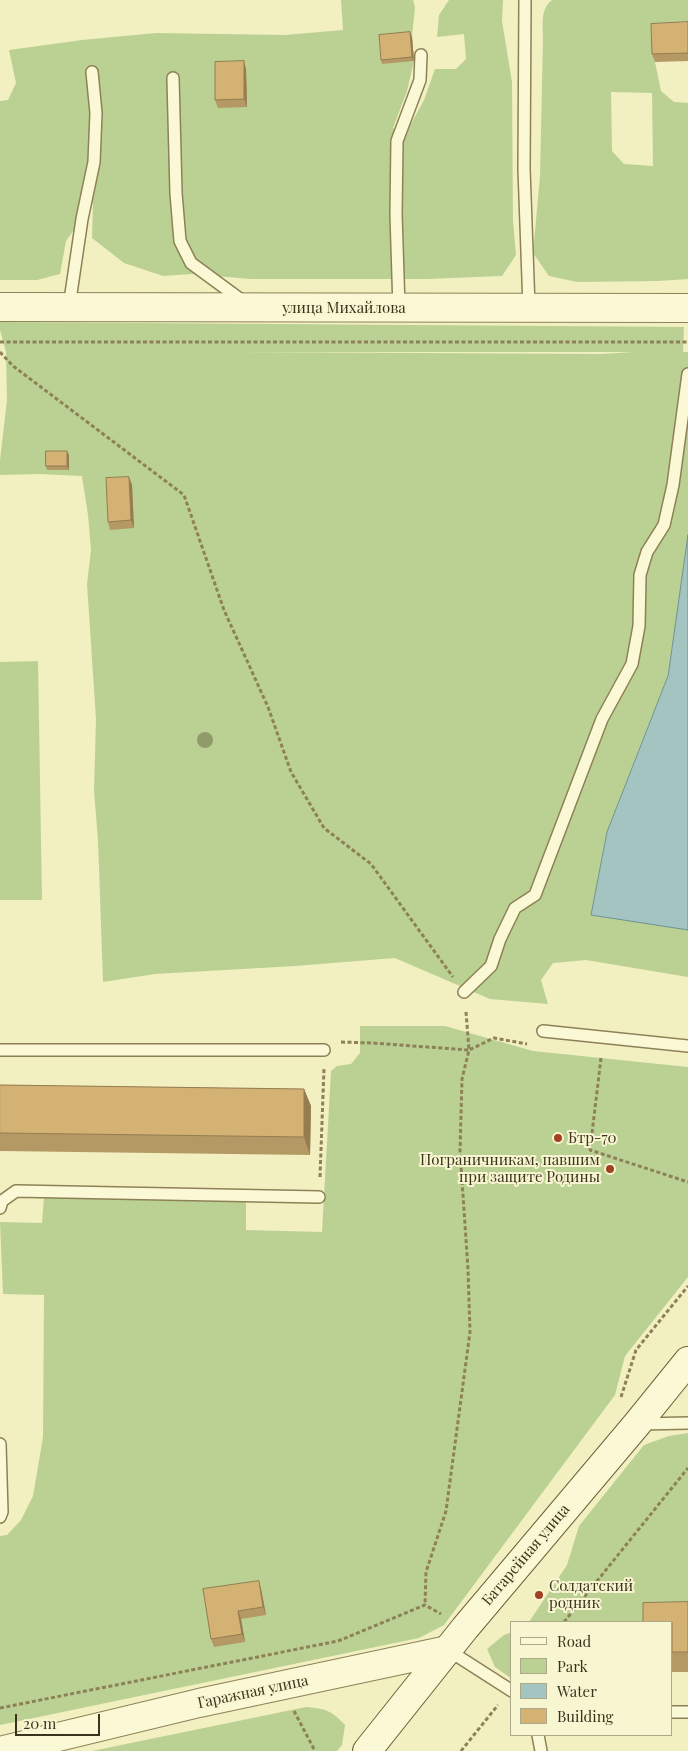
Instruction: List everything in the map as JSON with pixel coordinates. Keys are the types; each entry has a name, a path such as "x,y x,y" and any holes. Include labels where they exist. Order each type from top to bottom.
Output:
{"street":[{"name":"улица Михайлова","path":"0,307 688,308"},
{"name":"Батарейная улица","path":"367,1751 465,1628 688,1361"},
{"name":"Гаражная улица","path":"0,1751 200,1703 448,1650"}],"lane":[{"path":"525,0 524,169 529,307"},
{"path":"398,308 397,141 420,80 421,55"},
{"path":"69,307 82,219 94,162 96,113 92,72"},
{"path":"173,78 176,186 180,240 191,263 253,308"},
{"path":"464,992 491,966 500,939 515,908 535,894 602,719 632,664 639,626 640,575 647,552 664,525 673,485 688,374"},
{"path":"543,1031 688,1046"},
{"path":"0,1050 324,1050"},
{"path":"0,1208 2,1201 16,1191 319,1197"},
{"path":"637,1424 688,1423"},
{"path":"0,1444 2,1512 0,1517"},
{"path":"448,1650 510,1690"},
{"path":"673,1712 688,1712"},
{"path":"538,1736 541,1751"}],"path":[{"path":"0,342 688,342"},
{"path":"0,352 13,366 184,495 224,610 268,707 291,772 324,828 371,864 464,992 470,1050 462,1079 460,1151 470,1332 446,1511 426,1572 425,1605"},
{"path":"319,1197 324,1050 326,1042 372,1043 470,1050 494,1038 523,1044"},
{"path":"602,1055 590,1150 688,1182"},
{"path":"621,1396 636,1350 688,1286"},
{"path":"565,1621 688,1468"},
{"path":"425,1605 465,1628"},
{"path":"0,1708 338,1641 425,1605"},
{"path":"461,1751 510,1692"}],"green space":[{"path":"341,0 413,0 415,7 412,37 414,61 407,91 393,128 406,133 424,100 435,69 456,69 466,59 464,34 437,37 439,15 449,0 503,0 502,21 512,82 513,221 516,255 502,276 427,279 251,279 191,274 163,276 124,263 92,238 93,203 66,241 60,274 37,280 0,280 0,101 8,100 16,83 9,50 82,40 156,33 285,35 343,30"},
{"path":"552,0 688,0 688,31 655,62 661,91 674,102 688,103 688,279 577,282 549,276 533,253 540,176 543,23 544,13","holes":["611,92 652,93 653,166 624,164 612,151"]},
{"path":"0,322 684,327 683,352 688,352 688,535 668,676 607,832 591,915 688,930 688,977 586,960 553,963 541,980 548,1004 490,999 395,958 155,974 103,982 98,840 94,791 96,719 87,584 91,550 82,476 0,475 7,400 6,352 0,330","holes":["234,352 633,352 602,354"]},
{"path":"38,661 42,900 0,900 0,662"},
{"path":"360,1026 445,1026 533,1051 688,1067 688,1277 625,1356 615,1395 444,1625 419,1638 0,1725 0,1536 7,1535 21,1520 33,1496 43,1437 44,1295 3,1294 0,1222 42,1223 44,1197 246,1200 246,1230 322,1232 331,1071 337,1066 351,1064 360,1053"},
{"path":"688,1433 688,1622 530,1621 567,1565 579,1526 644,1445 669,1436"},
{"path":"510,1633 510,1678 495,1667 487,1649 504,1635"},
{"path":"306,1707 328,1711 345,1725 342,1745 337,1751 92,1751"}],"water":[{"path":"688,535 688,930 591,915 607,832 668,676"}],"building":[{"path":"688,22 688,53 652,54 651,24"},
{"path":"410,32 412,57 381,60 379,35"},
{"path":"244,61 244,99 215,100 215,62"},
{"path":"46,451 67,451 67,466 46,466"},
{"path":"129,477 131,520 108,522 106,478"},
{"path":"0,1085 304,1089 304,1137 0,1133"},
{"path":"259,1581 263,1607 238,1611 242,1634 211,1639 203,1589"},
{"path":"688,1602 688,1652 673,1652 673,1621 643,1621 643,1603"}],"place":[{"name":"Бтр-70","path":"558,1138"},
{"name":"Пограничникам, павшим при защите Родины","path":"610,1169"},
{"name":"Солдатский родник","path":"539,1595"}]}
